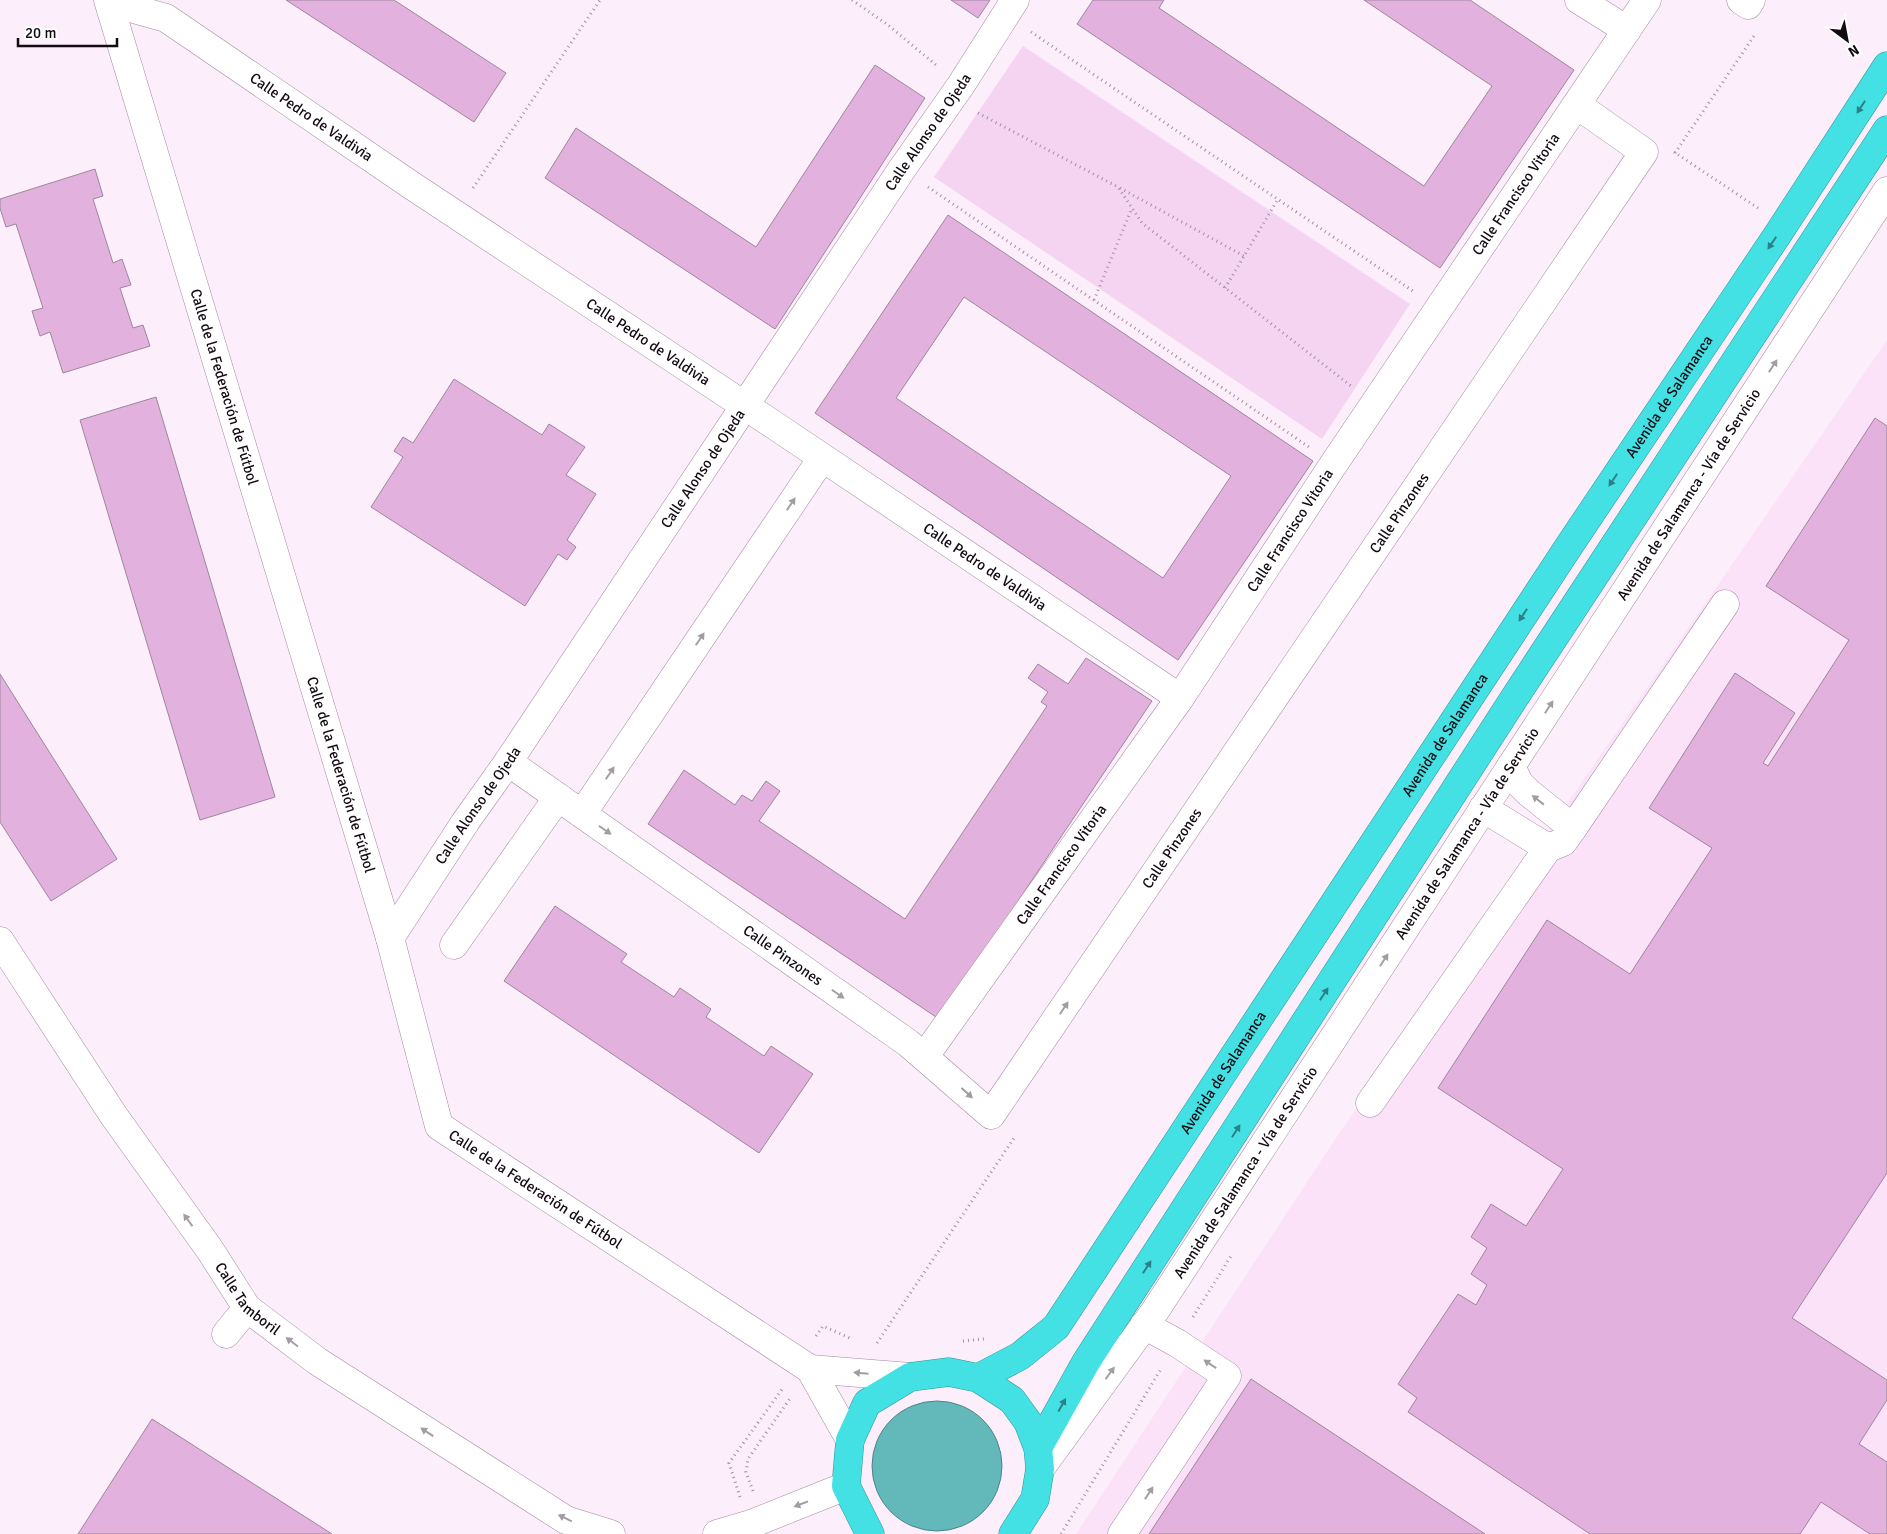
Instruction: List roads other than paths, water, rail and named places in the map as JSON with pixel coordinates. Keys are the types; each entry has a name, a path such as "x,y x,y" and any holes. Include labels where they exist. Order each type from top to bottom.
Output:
{"highway":[{"name":"Avenida de Salamanca","path":"978,1378 1020,1356 1056,1327 1568,546 1780,231 1887,66"},
{"path":"1013,1534 1035,1499 1039,1458 1086,1362 1513,700 1887,130"},
{"path":"870,1534 846,1486 850,1440 867,1403 910,1377 949,1372 978,1378 1012,1400 1028,1422 1039,1458"}],"street":[{"path":"1579,0 1627,30"},
{"name":"Calle Francisco Vitoria","path":"925,1056 1180,698 1333,465 1439,311 1647,0"},
{"path":"1740,0 1748,5 1751,0"},
{"name":"Calle Pedro de Valdivia","path":"110,1 166,18 1180,698"},
{"name":"Calle de la Federación de Fútbol","path":"110,1 390,938 439,1126 804,1365 850,1440"},
{"name":"Calle Alonso de Ojeda","path":"390,938 466,821 508,762 902,169 961,85 1011,7"},
{"name":"Calle Pinzones","path":"508,762 925,1056 991,1115 1644,152 1577,105"},
{"name":"Avenida de Salamanca - Vía de Servicio","path":"1039,1458 1144,1325 1887,191"},
{"path":"582,814 822,458"},
{"path":"1370,1102 1548,848 1563,842 1573,828 1725,604"},
{"path":"1511,766 1519,783 1529,793 1573,828"},
{"path":"454,945 558,797"},
{"path":"1484,808 1548,848"},
{"name":"Calle Tamboril","path":"0,942 114,1116 210,1250 247,1308 317,1361 566,1520 611,1534"},
{"path":"226,1334 247,1308"},
{"path":"1122,1534 1227,1376 1178,1343 1144,1325"},
{"name":"Calle de la Federación de Fútbol","path":"804,1365 910,1377"},
{"path":"717,1534 750,1524 846,1486"}],"water":[{"path":"937,1401 950,1402 962,1406 983,1420 997,1441 1001,1453 1001,1479 997,1491 983,1512 962,1526 950,1530 937,1531 924,1530 912,1526 891,1512 877,1491 873,1479 872,1466 873,1453 877,1441 891,1420 912,1406 924,1402"}]}
